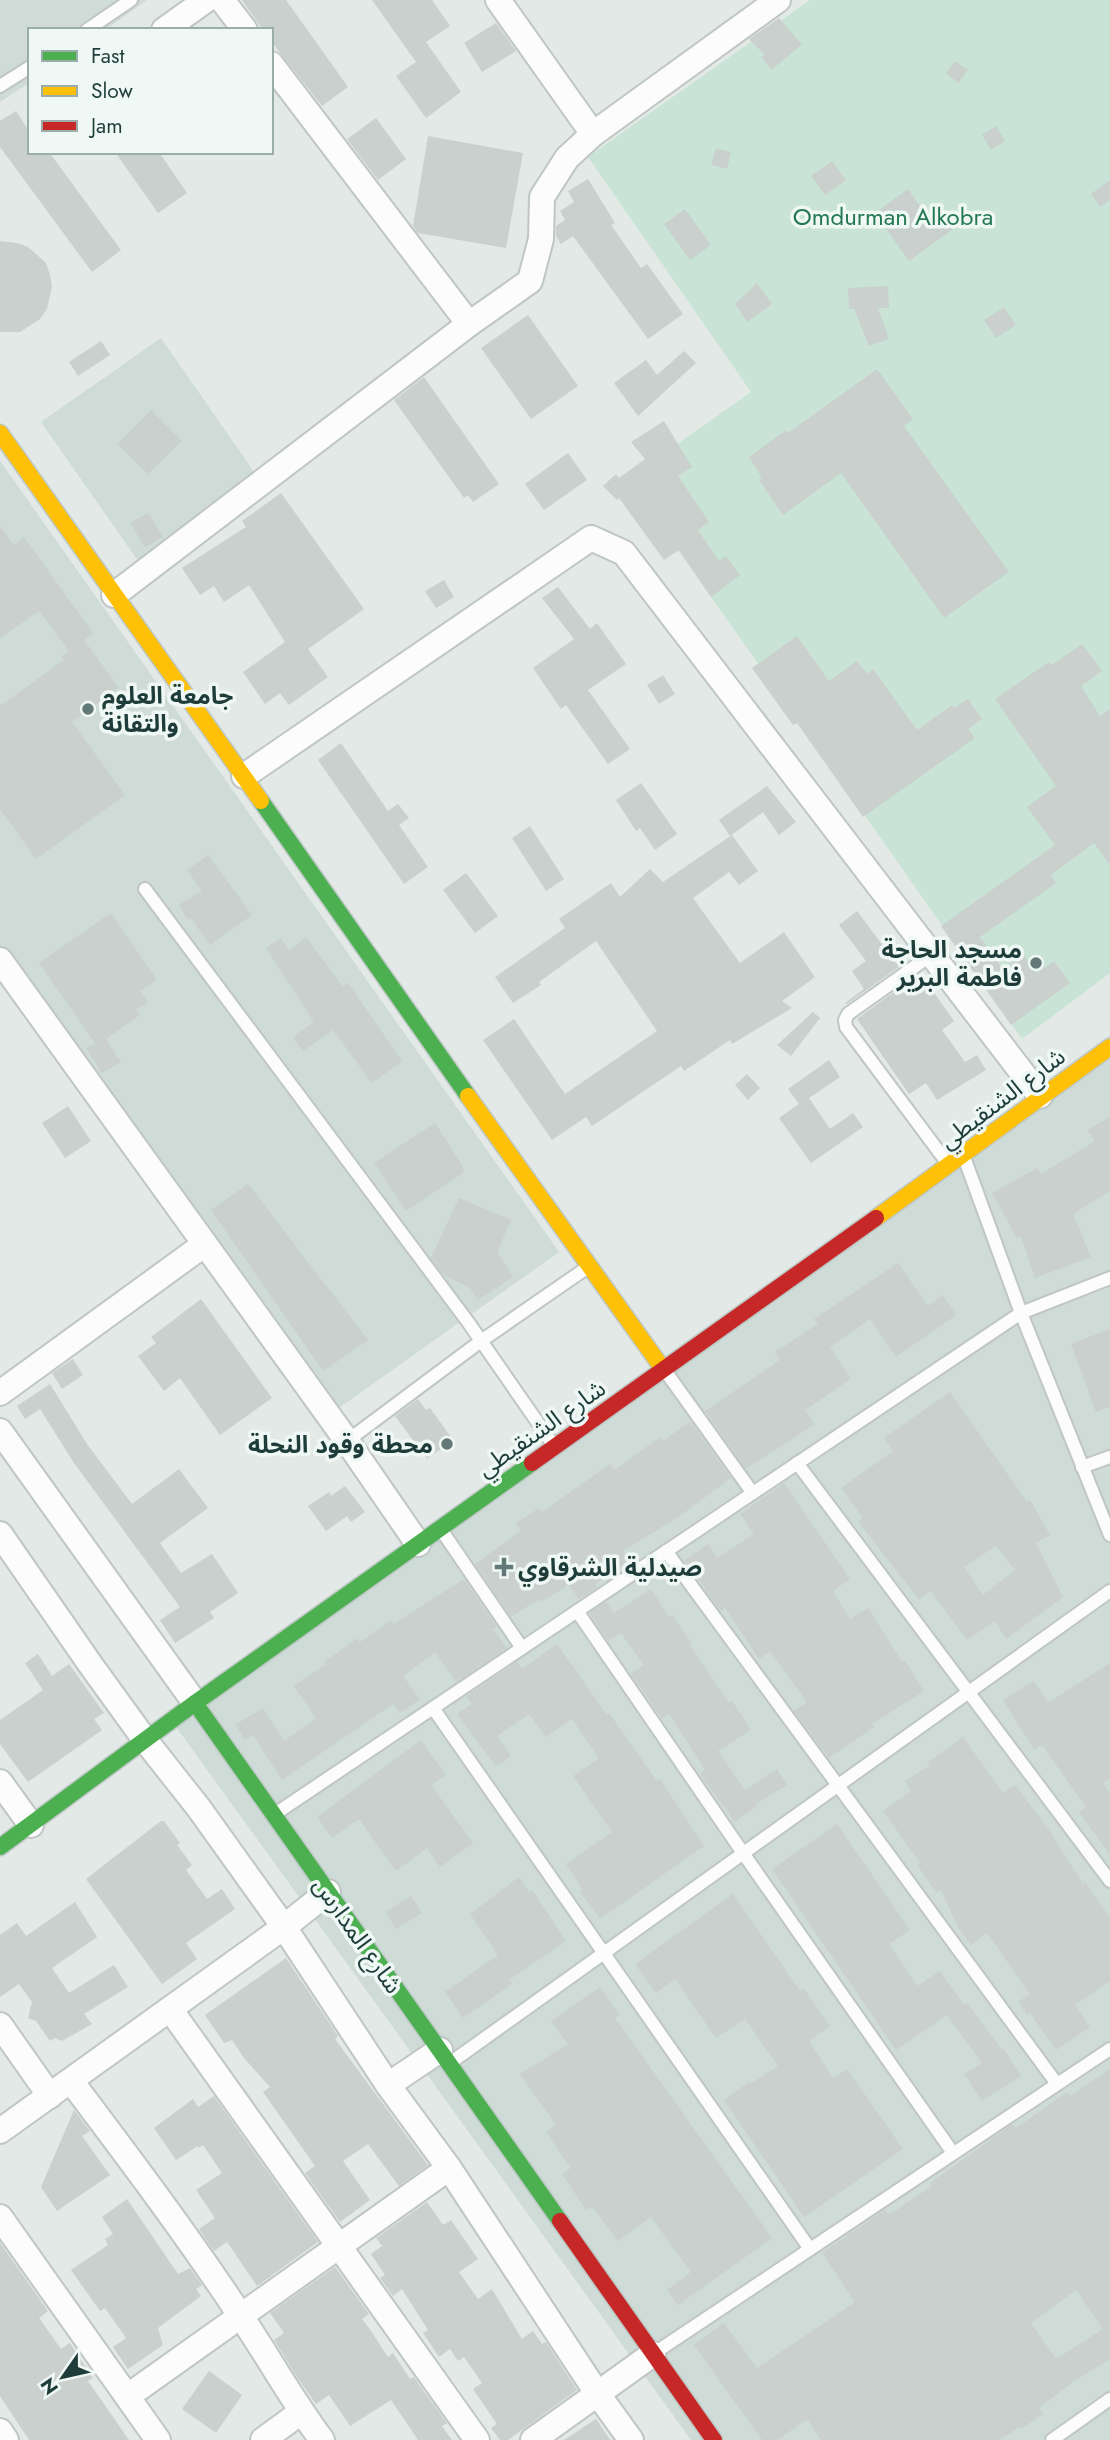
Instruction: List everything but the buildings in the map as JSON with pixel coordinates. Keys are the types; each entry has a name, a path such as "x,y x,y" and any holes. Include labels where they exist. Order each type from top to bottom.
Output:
{"street":[{"path":"167,28 206,0"},
{"path":"222,0 243,28"},
{"path":"498,0 593,134"},
{"path":"114,595 469,324 530,281 541,239 542,197 567,158 593,134 778,0"},
{"path":"273,67 469,324"},
{"path":"0,433 663,1369"},
{"path":"244,776 591,538 624,553 1040,1096"},
{"path":"0,960 347,1441 418,1544"},
{"name":"شارع الشنقيطي","path":"0,1847 195,1703 949,1167 1040,1096 1110,1047"},
{"path":"0,1393 205,1244"},
{"name":"شارع المدارس","path":"0,1431 714,2440"},
{"path":"0,1534 145,1740 198,1807 284,1927 388,2085 449,2168 597,2393 632,2440"},
{"path":"0,1782 31,1825"},
{"path":"0,2132 284,1927 328,1892"},
{"path":"170,2009 477,2440"},
{"path":"0,2025 50,2096"},
{"path":"388,2085 444,2057"},
{"path":"71,2081 241,2315 301,2412 322,2440"},
{"path":"128,2396 449,2168"},
{"path":"0,2217 158,2440"},
{"path":"533,2440 653,2354"},
{"path":"263,2440 301,2412"},
{"path":"0,2431 6,2440"}],"lane":[{"path":"90,28 131,0"},
{"path":"0,86 28,68"},
{"path":"145,889 481,1341 554,1446"},
{"path":"931,955 848,1014 845,1020 846,1027 949,1167"},
{"path":"963,1155 1021,1313 1110,1535"},
{"path":"347,1441 481,1341 589,1267"},
{"path":"274,1815 1021,1313 1110,1278"},
{"path":"663,1369 752,1492"},
{"path":"1082,1467 1110,1457"},
{"path":"797,1464 1110,1881"},
{"path":"440,1528 522,1648"},
{"path":"666,1552 1057,2084"},
{"path":"444,2057 605,1952 1110,1591"},
{"path":"577,1611 953,2153"},
{"path":"433,1708 810,2249"},
{"path":"653,2354 1110,2049"},
{"path":"1052,2440 1110,2399"}],"shaded area":[{"path":"0,0 147,0 108,28 28,28 28,83 0,102"},
{"path":"161,338 261,482 141,565 41,422"},
{"name":"جامعة العلوم والتقانة","path":"0,461 559,1252 326,1417 0,957"},
{"path":"1110,1035 1110,2440 691,2440 174,1724"}],"green space":[{"name":"Omdurman Alkobra","path":"810,0 1110,0 1110,973 1022,1039 628,479 751,392 588,157"}],"traffic: fast":[{"path":"261,801 468,1096"},
{"path":"0,1847 195,1703 532,1463"},
{"path":"195,1703 560,2221"}],"traffic: slow":[{"path":"0,433 261,801"},
{"path":"876,1218 1110,1047"},
{"path":"468,1096 663,1369"}],"traffic: jam":[{"path":"532,1463 876,1218"},
{"path":"560,2221 714,2440"}],"place":[{"name":"جامعة العلوم والتقانة","path":"88,709"},
{"name":"مسجد الحاجة فاطمة البرير","path":"1036,963"},
{"name":"محطة وقود النحلة","path":"447,1444"},
{"name":"صيدلية الشرقاوي","path":"504,1567"}]}
